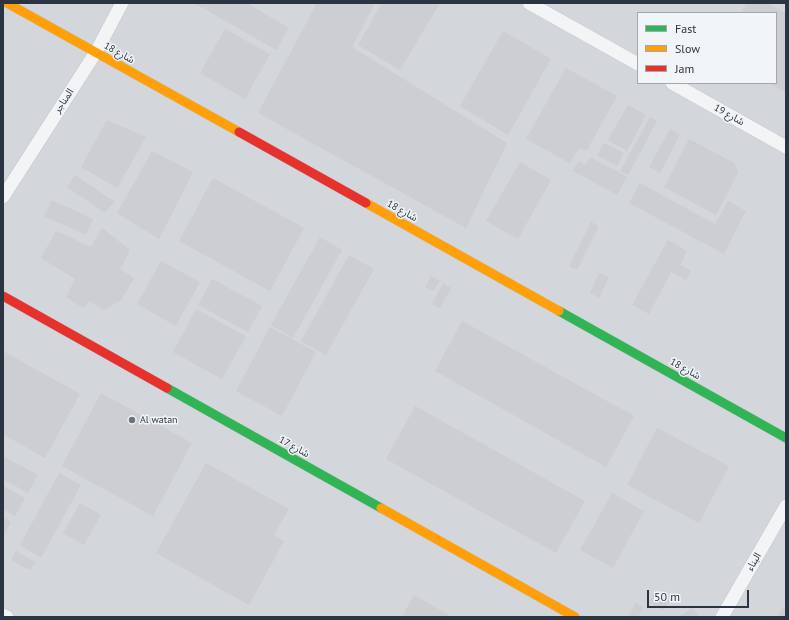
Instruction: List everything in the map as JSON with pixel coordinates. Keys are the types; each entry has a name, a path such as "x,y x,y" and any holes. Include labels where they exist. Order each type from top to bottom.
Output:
{"street":[{"name":"شارع 18","path":"7,3 786,438"},
{"name":"المناجر","path":"3,198 96,52 122,3"},
{"path":"529,3 637,63"},
{"name":"شارع 19","path":"674,84 786,147"},
{"name":"شارع 17","path":"3,296 575,617"},
{"name":"البناء","path":"722,617 786,506"},
{"path":"3,615 7,617"}],"shaded area":[{"path":"3,3 786,3 786,617 3,617"}],"building":[{"path":"194,3 247,3 289,28 276,50"},
{"path":"317,3 375,3 352,47 507,143 466,228 258,113"},
{"path":"382,3 440,3 400,70 358,45"},
{"path":"747,3 767,3 786,13 786,92 771,84 777,84 777,12 742,12"},
{"path":"225,29 270,54 245,99 200,73"},
{"path":"503,31 551,59 508,135 460,106"},
{"path":"566,68 617,96 587,150 578,149 570,163 526,139"},
{"path":"628,105 646,115 627,151 608,140"},
{"path":"650,117 657,121 628,175 620,171"},
{"path":"107,120 146,137 117,188 81,167"},
{"path":"670,129 680,135 660,173 649,167"},
{"path":"689,139 734,163 738,173 716,215 664,187"},
{"path":"604,143 624,153 617,166 597,155"},
{"path":"152,151 193,172 159,239 117,213"},
{"path":"590,157 627,177 617,195 573,171 579,161 586,165"},
{"path":"520,162 551,180 518,239 486,221"},
{"path":"75,175 115,202 104,212 67,187"},
{"path":"213,178 304,228 270,291 179,241"},
{"path":"640,183 715,224 728,201 746,211 724,254 629,203"},
{"path":"52,200 93,219 86,235 44,216"},
{"path":"591,222 599,226 577,270 569,266"},
{"path":"102,228 130,250 120,269 134,278 121,300 104,310 89,301 83,308 66,297 75,279 41,258 56,231 91,247"},
{"path":"320,237 342,250 293,338 271,325"},
{"path":"668,240 687,251 680,265 691,271 686,280 671,272 649,314 632,305"},
{"path":"349,255 374,269 326,355 301,341"},
{"path":"161,261 200,282 176,326 137,304"},
{"path":"599,273 609,277 599,298 590,293"},
{"path":"431,276 440,281 433,291 425,287"},
{"path":"212,279 262,306 248,332 198,305"},
{"path":"443,283 451,288 440,308 432,304"},
{"path":"196,309 246,336 222,379 173,352"},
{"path":"462,321 634,416 606,467 435,371"},
{"path":"270,327 316,352 282,416 236,391"},
{"path":"3,351 80,394 45,458 3,434"},
{"path":"101,393 192,443 153,516 62,466"},
{"path":"415,406 585,501 556,553 386,459"},
{"path":"657,428 729,466 699,523 627,485"},
{"path":"3,456 38,475 28,493 3,479"},
{"path":"206,463 289,509 274,535 284,541 249,605 156,553"},
{"path":"59,473 81,485 41,558 20,545"},
{"path":"3,486 25,498 15,516 3,509"},
{"path":"612,493 644,511 613,568 580,550"},
{"path":"80,503 101,515 84,545 63,533"},
{"path":"3,517 11,522 3,537"},
{"path":"16,551 35,562 30,570 11,560"},
{"path":"655,591 670,600 664,610 649,602"},
{"path":"414,595 452,617 402,617"},
{"path":"635,603 643,607 638,617 628,617"},
{"path":"783,607 786,608 786,617 777,617"},
{"path":"692,608 699,617 679,617"}],"traffic: fast":[{"path":"559,311 786,438"},
{"path":"167,388 381,508"}],"traffic: slow":[{"path":"7,3 239,132"},
{"path":"366,203 559,311"},
{"path":"381,508 575,617"}],"traffic: jam":[{"path":"239,132 366,203"},
{"path":"3,296 167,388"}],"place":[{"name":"Al watan","path":"132,420"}]}
